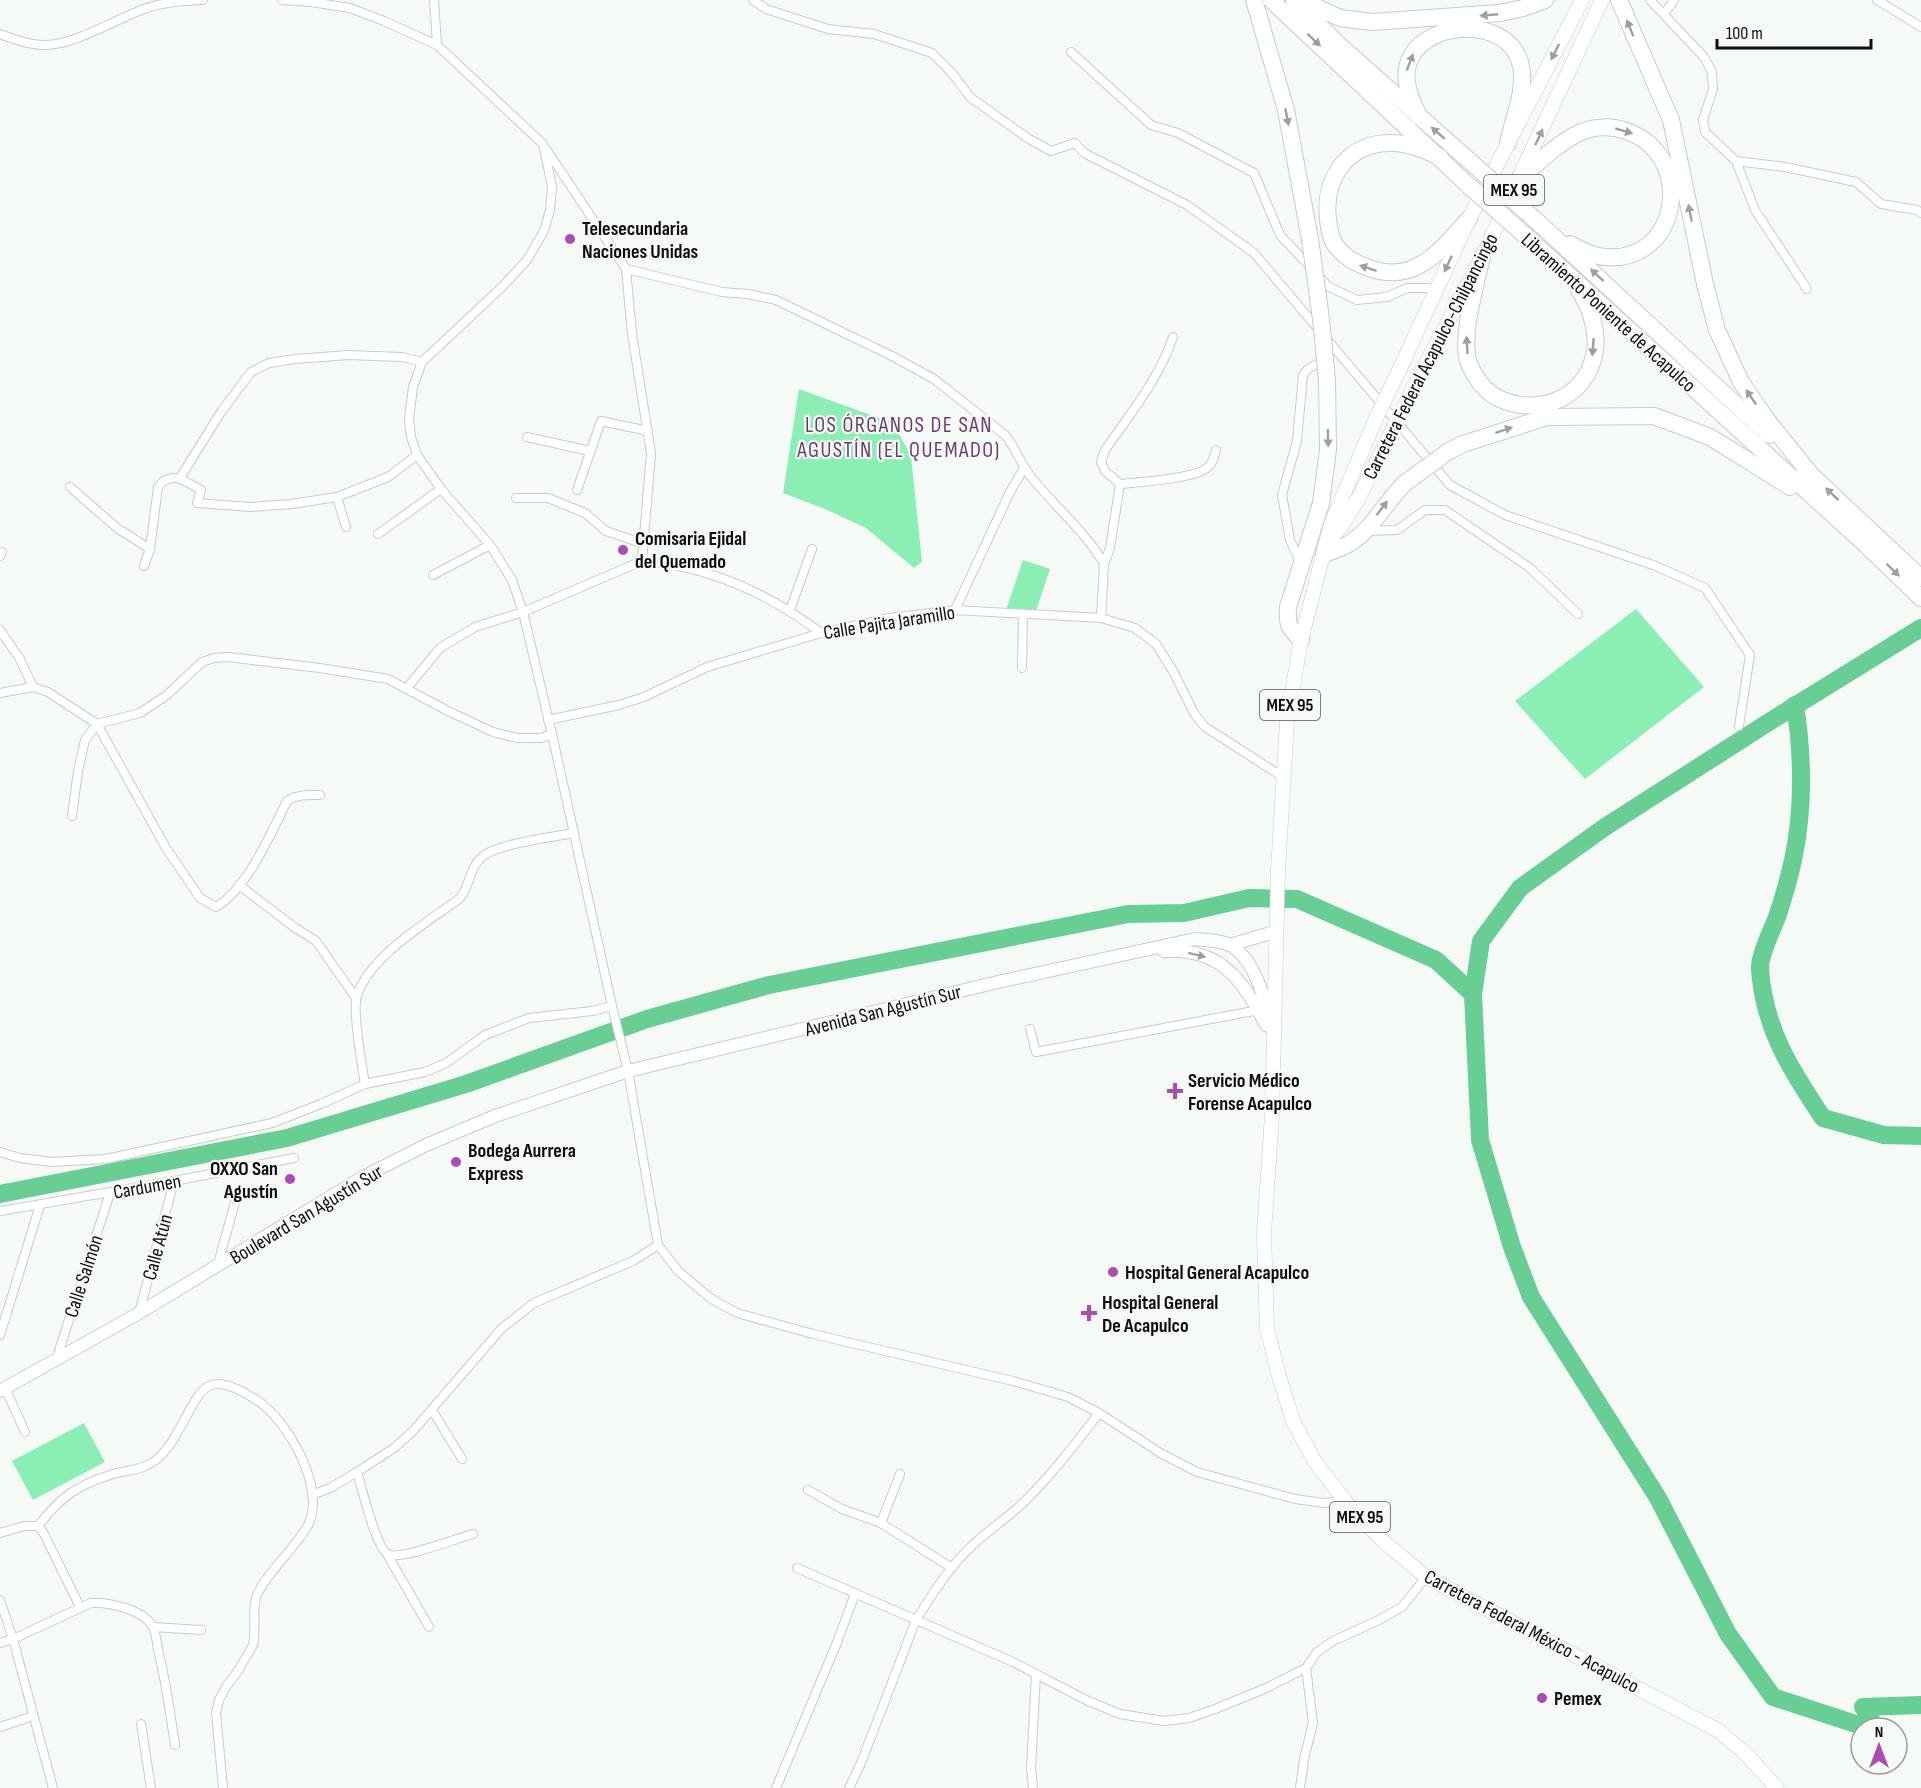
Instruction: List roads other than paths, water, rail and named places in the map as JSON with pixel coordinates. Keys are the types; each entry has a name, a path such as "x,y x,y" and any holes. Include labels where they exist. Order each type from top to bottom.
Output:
{"highway":[{"path":"1254,0 1286,110 1310,238 1327,380 1328,450 1321,503 1288,607 1289,628 1301,640"},
{"name":"Libramiento Poniente de Acapulco","path":"1271,0 1469,186 1830,512 1870,538 1921,578"},
{"name":"Libramiento Poniente de Acapulco","path":"1293,0 1338,44 1555,237 1812,476 1870,538 1921,598"},
{"path":"1300,0 1340,18 1372,22 1500,14 1545,0"},
{"path":"1619,0 1671,120 1705,284 1721,340 1741,382 1767,420 1812,476"},
{"path":"1419,117 1410,96 1406,78 1408,63 1417,48 1429,38 1444,33 1468,29 1488,31 1499,35 1512,45 1521,68 1521,86 1508,142"},
{"path":"1519,178 1572,138 1595,128 1631,133 1649,144 1663,161 1671,182 1671,208 1658,235 1644,247 1627,255 1606,257 1587,252 1555,237"},
{"path":"1440,157 1409,144 1390,142 1366,146 1349,156 1333,176 1328,191 1326,208 1329,231 1336,246 1355,263 1376,271 1397,273 1418,266 1433,255 1469,219"},
{"path":"1482,257 1466,338 1468,360 1478,380 1485,388 1493,395 1514,405 1535,407 1557,402 1575,389 1588,372 1595,351 1594,329 1587,303 1569,274"},
{"path":"1325,549 1351,543 1365,531 1392,495 1449,451 1463,444 1547,417 1654,416 1710,437 1830,512"}],"main road":[{"name":"Carretera Federal Acapulco-Chilpancingo","path":"1277,924 1287,721 1301,640 1331,524 1377,416 1469,219 1582,0"},
{"name":"Carretera Federal Acapulco-Chilpancingo","path":"1325,549 1354,503 1482,257 1602,0"},
{"path":"1275,1041 1266,1005 1253,971 1241,954 1230,945 1277,924"},
{"name":"Carretera Federal México - Acapulco","path":"1277,924 1272,1115 1264,1234 1267,1328 1293,1421 1315,1462 1346,1501 1382,1540 1426,1577 1719,1731 1744,1752 1776,1788"},
{"name":"Avenida San Agustín Sur","path":"628,1071 998,982 1195,939 1208,939 1230,945"},
{"name":"Avenida San Agustín Sur","path":"1139,952 1192,953 1209,957 1224,965 1239,981 1259,1010 1275,1041"},
{"name":"Boulevard San Agustín Sur","path":"3,1390 140,1313 365,1176 426,1145 495,1116 628,1071"}],"street":[{"path":"0,34 24,43 47,46 75,39 145,8 203,0"},
{"path":"282,0 350,8 437,45 543,144 626,269 633,334 651,453 642,561"},
{"path":"434,0 437,45"},
{"path":"753,0 766,9 828,29 874,34 932,53 952,73 971,98 1029,139 1051,151 1075,143 1084,153 1187,205 1254,254 1450,485 1504,515 1656,566 1704,588 1750,655 1739,726"},
{"path":"1650,0 1665,13 1709,65 1712,72 1713,89 1703,120 1705,132 1736,161 1755,210 1808,290"},
{"path":"1665,13 1674,0"},
{"path":"1877,0 1921,27"},
{"path":"1071,52 1151,125 1178,133 1254,172 1280,235 1329,287 1357,300 1387,297 1407,288 1436,290"},
{"path":"543,144 552,186 550,210 544,231 526,260 502,287 422,362 413,387 409,419 411,437 417,455 441,489 490,545 512,580 523,612 628,1071 658,1245 678,1271 710,1298 737,1313 1068,1397 1099,1413 1162,1455 1197,1472 1295,1499 1324,1503 1346,1501"},
{"path":"1736,161 1785,167 1856,182 1881,204 1917,210 1921,213"},
{"path":"626,269 722,292 748,294 776,300 934,379 987,419 1012,444 1024,468 1092,546 1104,564"},
{"path":"1173,337 1168,354 1152,382 1105,450 1101,462 1105,471 1120,484 1203,471 1213,461 1216,450"},
{"path":"1302,565 1290,540 1282,495 1298,441 1303,375 1319,362 1337,354"},
{"path":"180,478 221,412 252,372 269,363 295,358 348,355 402,357 422,362"},
{"path":"577,490 602,421 648,430"},
{"path":"527,437 590,451"},
{"path":"144,566 150,549 158,487 163,480 171,477 180,478 201,490 197,503 250,507 291,504 338,497 388,477 417,455"},
{"path":"955,610 1010,492 1024,468"},
{"path":"1101,618 1104,564 1110,548 1120,484"},
{"path":"70,487 117,528 150,549"},
{"path":"378,534 441,489"},
{"path":"338,497 346,526"},
{"path":"516,498 548,498 585,513 606,531 644,544"},
{"path":"1365,531 1397,530 1425,510 1445,510 1530,568 1578,614"},
{"path":"433,575 490,545"},
{"path":"790,610 812,549"},
{"path":"407,688 440,648 475,627 523,612 642,561 691,568 730,580 790,610 821,633"},
{"name":"Calle Pajita Jaramillo","path":"548,720 620,705 644,697 707,667 821,633 890,618 955,610 1101,618 1135,628 1156,644 1173,671 1194,713 1205,727 1283,777"},
{"path":"1022,668 1023,614"},
{"path":"0,630 21,659 33,687"},
{"path":"72,816 78,771 86,740 97,724 140,712 166,695 202,662 214,658 228,657 320,668 388,679 447,711 493,732 517,738 552,734"},
{"path":"0,693 33,687 48,692 97,724 165,848 200,898 216,907 239,885 261,853 287,801 292,797 302,795 320,795"},
{"path":"365,1083 360,1057 356,998 371,968 389,951 460,898 466,891 472,870 482,856 513,846 574,833"},
{"path":"239,885 316,941 356,998"},
{"path":"0,1152 20,1158 52,1162 106,1159 272,1123 321,1104 365,1083 425,1072 446,1063 485,1035 529,1018 613,1010"},
{"path":"1030,1029 1036,1052 1259,1010"},
{"name":"Cardumen","path":"0,1211 294,1158"},
{"name":"Calle Atún","path":"140,1313 174,1181"},
{"name":"Calle Salmón","path":"56,1360 110,1192"},
{"path":"217,1267 236,1199"},
{"path":"0,1335 40,1204"},
{"path":"312,1495 330,1488 394,1448 413,1431 502,1329 534,1303 633,1261 658,1245"},
{"path":"38,1527 56,1503 77,1488 111,1475 136,1470 154,1461 170,1447 197,1399 206,1387 213,1384 226,1385 257,1400 278,1418 291,1436 305,1465 312,1495 309,1523 256,1598 253,1645 219,1700 216,1713 223,1788"},
{"path":"3,1390 25,1431"},
{"path":"432,1410 462,1459"},
{"path":"849,1788 861,1763 916,1620 952,1568 973,1544 1026,1500 1052,1474 1099,1413"},
{"path":"357,1472 369,1516 382,1549 429,1627"},
{"path":"881,1523 900,1474"},
{"path":"808,1490 842,1509 881,1523 952,1568"},
{"path":"0,1533 24,1526 38,1527 43,1532 80,1607"},
{"path":"387,1554 395,1556 404,1554 473,1534"},
{"path":"797,1568 1036,1674 1088,1701 1120,1714 1164,1721 1189,1718 1215,1709 1264,1689 1305,1668 1317,1652 1333,1641 1402,1607 1426,1577"},
{"path":"776,1788 855,1594"},
{"path":"0,1600 13,1639 53,1788"},
{"path":"0,1643 91,1603 126,1608 142,1617 153,1627 175,1745"},
{"path":"153,1627 201,1629"},
{"path":"1300,1788 1313,1723 1305,1668"},
{"path":"1033,1788 1031,1768 1036,1674"},
{"path":"0,1727 33,1716"},
{"path":"141,1724 151,1788"}],"waterway":[{"path":"1849,1722 1773,1697 1728,1634 1658,1498 1531,1297 1512,1247 1480,1140 1473,994 1481,941 1520,888 1605,827 1921,628"},
{"path":"1795,705 1800,744 1801,802 1797,841 1788,882 1760,964 1767,1011 1790,1066 1823,1118 1884,1135 1921,1136"},
{"path":"0,1194 287,1138 466,1084 647,1019 769,985 1128,914 1184,913 1249,898 1297,899 1436,960 1473,994"},
{"path":"1869,1716 1863,1707 1921,1705"}],"place":[{"name":"Telesecundaria Naciones Unidas","path":"570,239"},
{"name":"Comisaria Ejidal del Quemado","path":"623,550"},
{"name":"Servicio Médico Forense Acapulco","path":"1175,1091"},
{"name":"Bodega Aurrera Express","path":"456,1162"},
{"name":"OXXO San Agustín","path":"290,1179"},
{"name":"Hospital General Acapulco","path":"1113,1272"},
{"name":"Hospital General De Acapulco","path":"1089,1313"},
{"name":"Pemex","path":"1542,1698"}],"district":[{"name":"LOS ÓRGANOS DE SAN AGUSTÍN (EL QUEMADO)","path":"899,437"}]}
